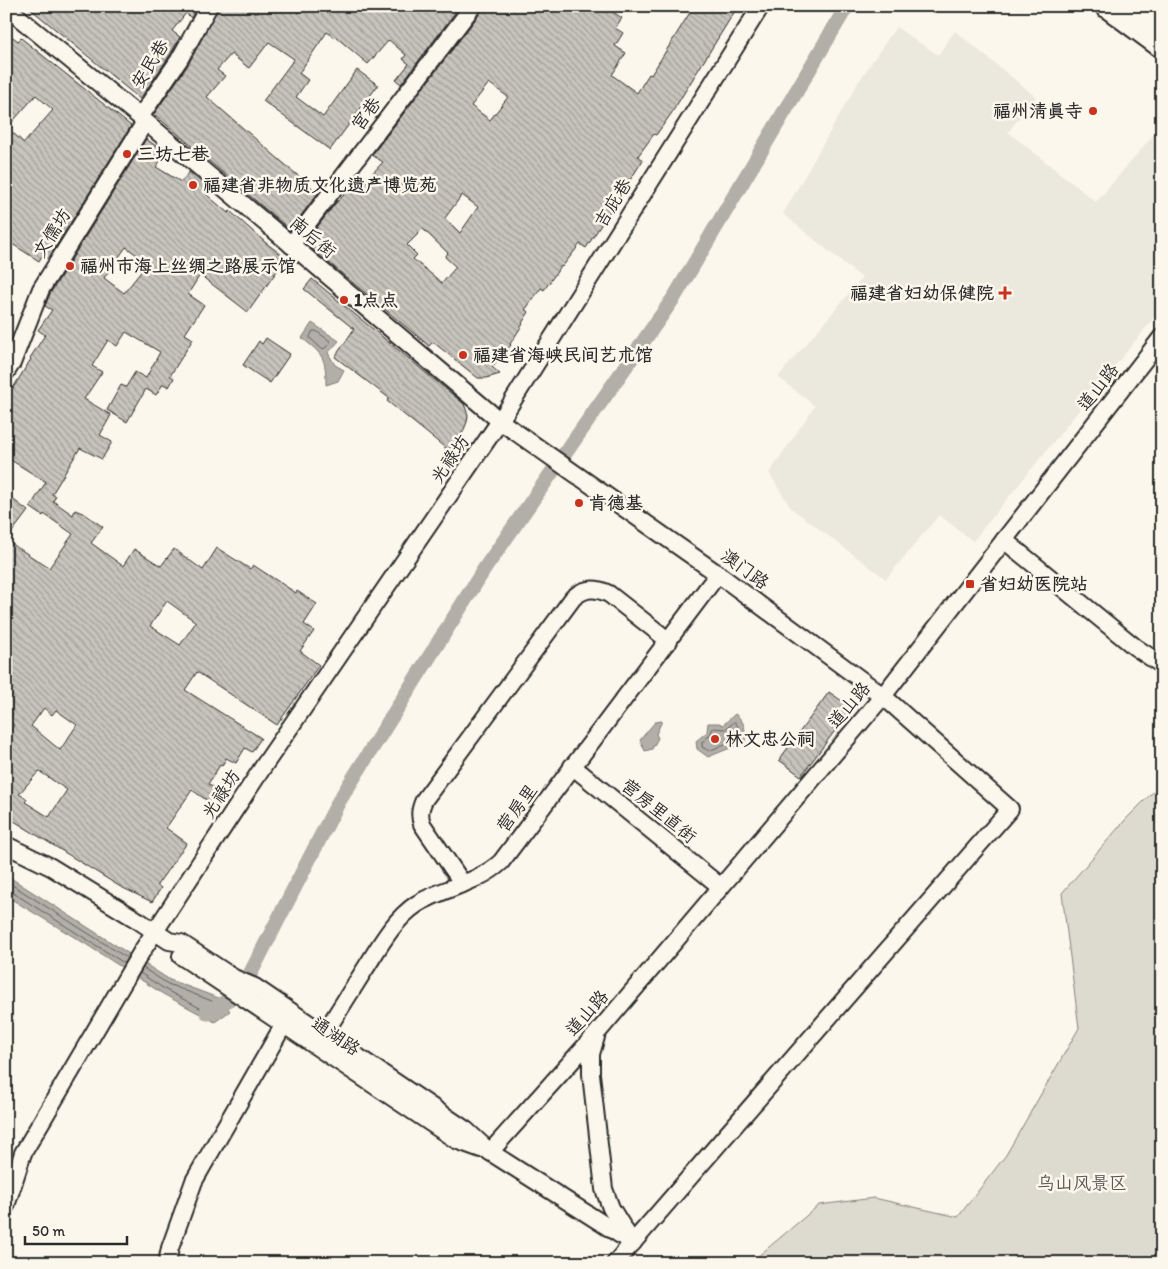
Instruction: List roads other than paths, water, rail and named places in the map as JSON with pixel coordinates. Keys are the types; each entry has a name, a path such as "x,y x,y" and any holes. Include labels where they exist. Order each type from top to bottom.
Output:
{"main road":[{"path":"1105,6 1162,48"},
{"path":"1135,6 1162,25"}],"street":[{"name":"安民巷","path":"143,119 209,6"},
{"name":"宫巷","path":"291,245 473,6"},
{"name":"吉庇巷","path":"500,421 761,6"},
{"name":"南后街","path":"6,7 143,119 500,421"},
{"name":"文儒坊","path":"6,372 12,363 41,289 143,119"},
{"name":"道山路","path":"490,1152 597,1033 883,696 1162,337"},
{"name":"澳门路","path":"500,421 718,574 883,696 1010,809 633,1243"},
{"name":"光禄坊","path":"6,1206 23,1153 127,974 265,764 500,421"},
{"path":"1004,540 1135,647 1158,657"},
{"name":"营房里","path":"324,1034 399,920 415,905 485,874 501,862 718,574"},
{"path":"463,884 422,824 420,817 424,800 573,598 579,592 586,590 602,590 669,641"},
{"name":"营房里直街","path":"572,766 721,887"},
{"name":"通湖路","path":"6,845 51,867 169,941 181,943 230,983 324,1034 466,1130 490,1152 633,1243"},
{"name":"通湖路","path":"250,994 284,1024 456,1140 490,1152"},
{"path":"167,1263 170,1248 194,1181 284,1024"},
{"path":"597,1033 591,1054 591,1074 604,1189 611,1208 633,1243 615,1263"}],"water":[{"path":"312,323 339,341 328,353 335,365 344,370 338,381 326,385 322,357 302,338"},
{"path":"735,714 744,726 745,742 708,757 697,749 696,741 707,732 708,723 723,725"},
{"path":"662,721 656,734 658,738 652,749 645,751 640,740 655,722"},
{"path":"6,875 170,980 221,999 230,1011 215,1022 163,994 6,896"}],"waterway":[{"path":"207,1012 228,1000 246,982 339,801 485,568 675,296 847,6"}],"place":[{"name":"福州清真寺","path":"1093,111"},
{"name":"三坊七巷","path":"127,154"},
{"name":"福建省非物质文化遗产博览苑","path":"193,185"},
{"name":"福州市海上丝绸之路展示馆","path":"70,266"},
{"name":"福建省妇幼保健院","path":"1005,293"},
{"name":"1点点","path":"344,300"},
{"name":"福建省海峡民间艺术馆","path":"463,355"},
{"name":"肯德基","path":"579,503"},
{"name":"省妇幼医院站","path":"970,584"},
{"name":"林文忠公祠","path":"715,739"}],"park label":[{"name":"乌山风景区","path":"1082,1183"}]}
